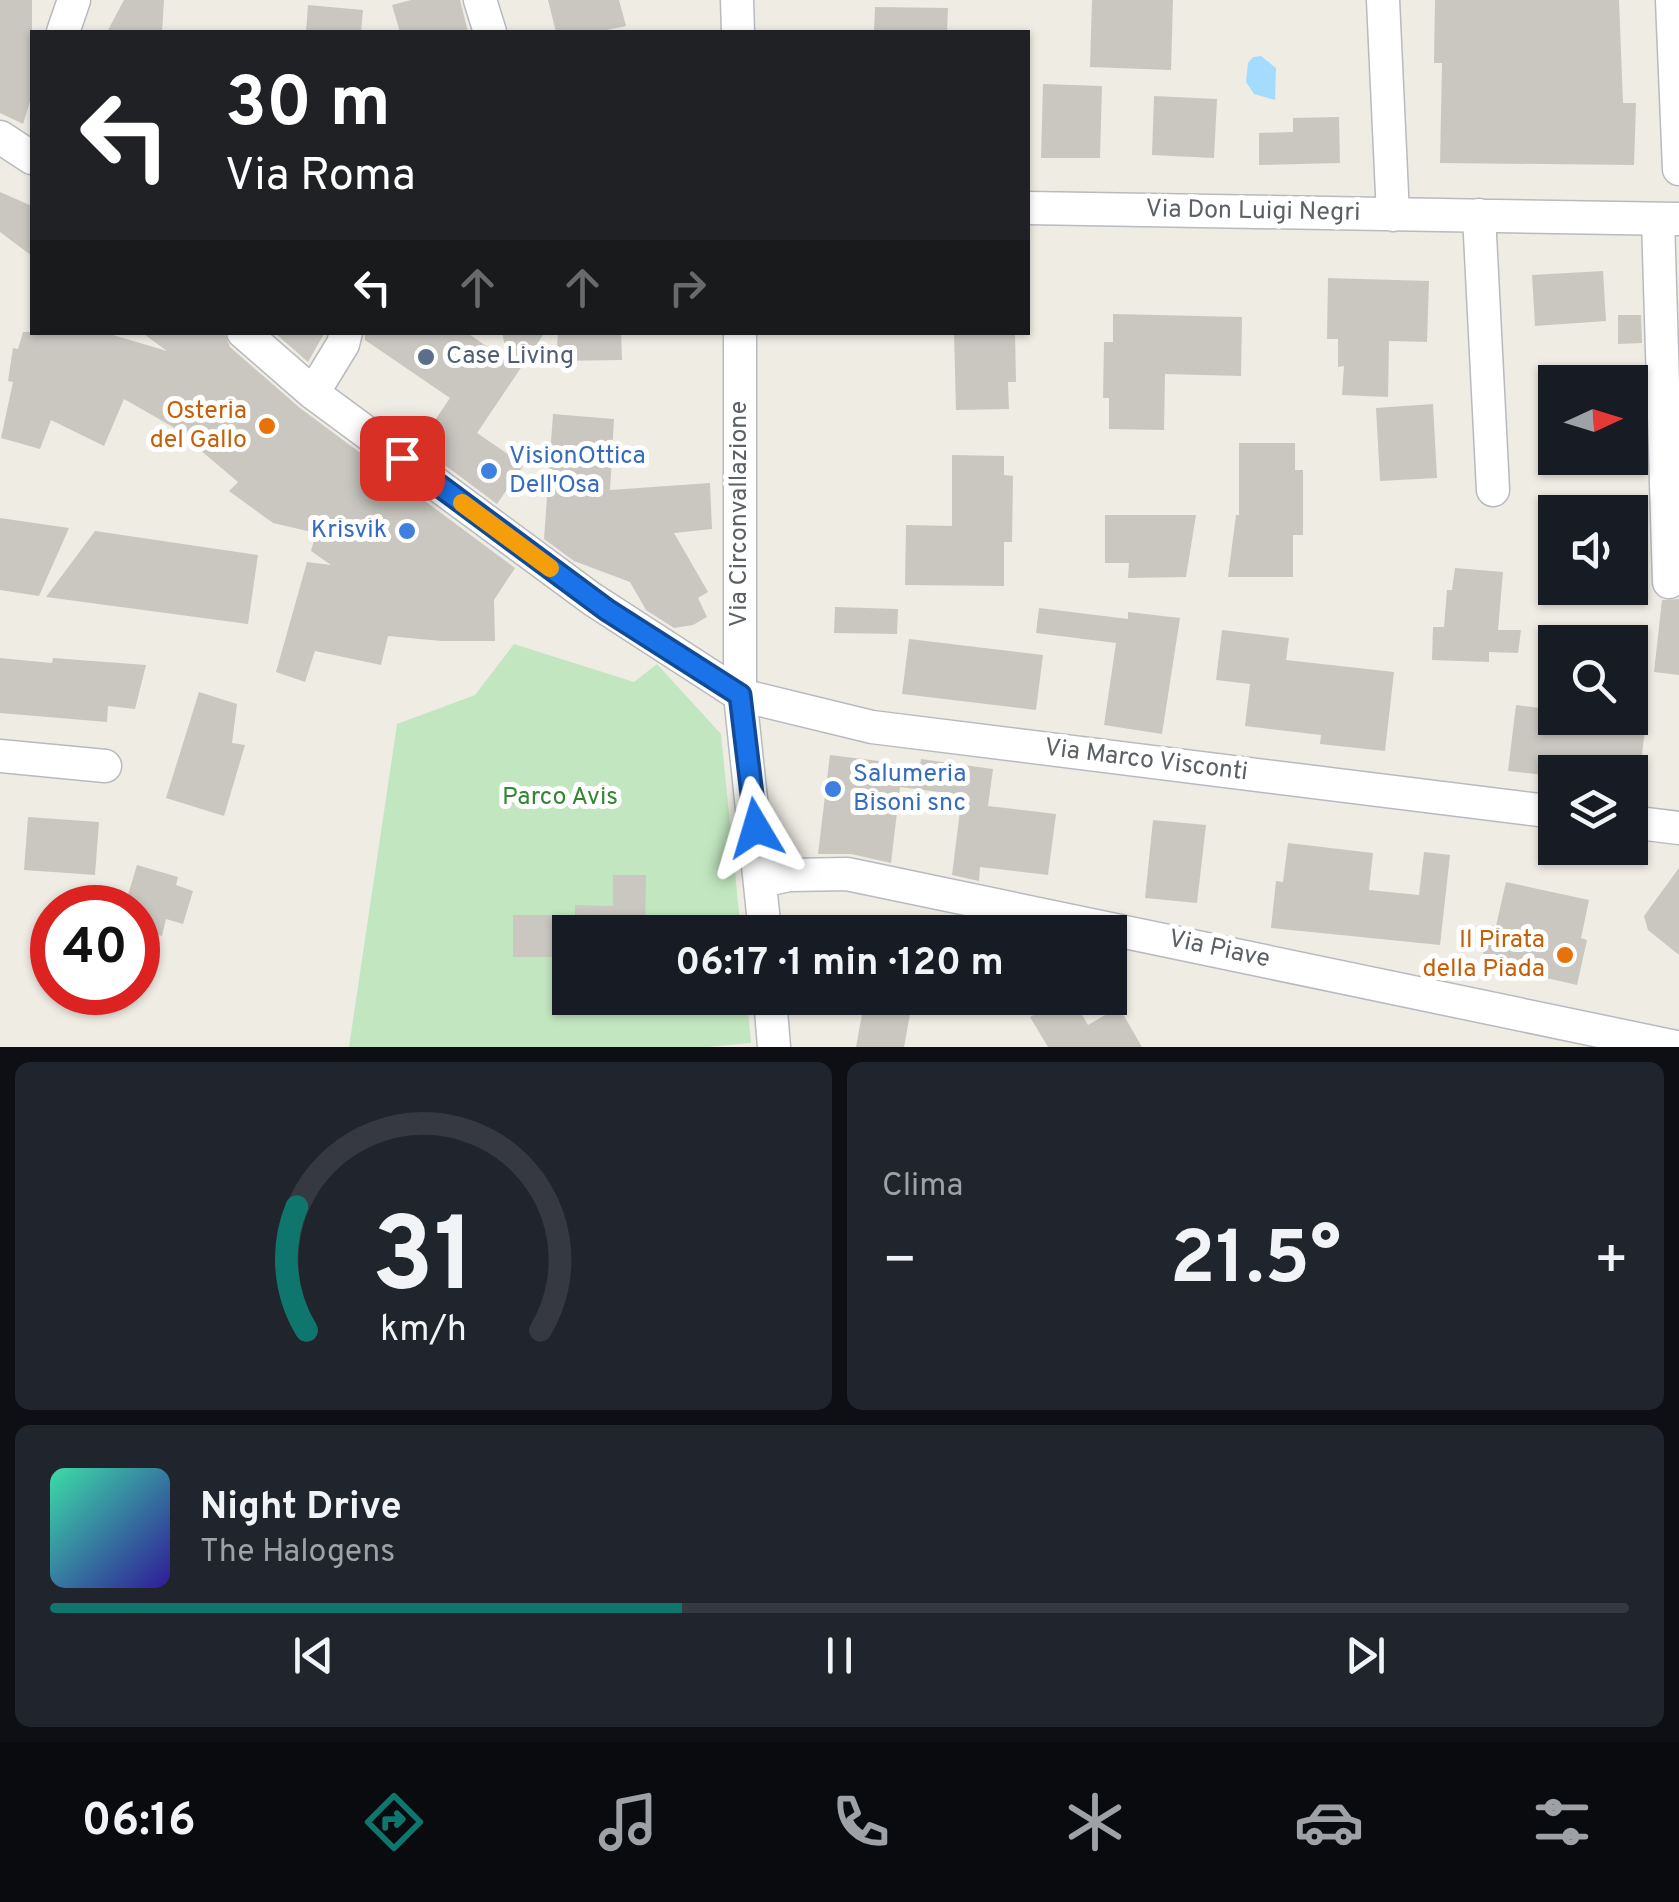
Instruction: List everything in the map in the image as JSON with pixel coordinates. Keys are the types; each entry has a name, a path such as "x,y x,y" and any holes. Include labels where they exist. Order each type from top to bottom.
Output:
{"street":[{"path":"64,30 74,0"},
{"path":"480,0 489,30"},
{"path":"737,0 738,30"},
{"path":"1384,0 1393,215"},
{"path":"1672,0 1679,168"},
{"path":"0,137 30,157"},
{"name":"Via Don Luigi Negri","path":"1030,208 1669,219"},
{"path":"1479,215 1493,490"},
{"path":"1669,219 1669,582"},
{"name":"Via Marco Visconti","path":"246,335 313,392 607,610 740,695 872,727 1538,810"},
{"path":"313,392 345,335"},
{"name":"Via Circonvallazione","path":"740,335 740,695 764,915"},
{"path":"0,756 105,766"},
{"path":"1648,823 1679,826"},
{"name":"Via Piave","path":"762,881 789,875 846,874 1676,1047"},
{"path":"771,1015 774,1047"}],"green space":[{"name":"Parco Avis","path":"514,644 634,682 657,664 721,734 739,915 552,915 552,1015 749,1015 751,1043 708,1047 349,1047 397,724 475,695"}],"water":[{"path":"1261,56 1276,68 1275,100 1254,94 1246,82 1248,63"}],"building":[{"path":"0,0 32,0 30,101 23,124 0,113"},
{"path":"124,0 164,0 162,30 108,30"},
{"path":"411,0 460,0 468,30 399,30 392,5"},
{"path":"548,0 619,0 626,26 607,30 556,30"},
{"path":"1092,0 1173,0 1171,70 1090,67"},
{"path":"1435,0 1619,0 1623,103 1636,103 1634,165 1440,163 1442,63 1434,63"},
{"path":"308,5 363,10 361,30 306,30"},
{"path":"875,7 948,8 947,30 874,30"},
{"path":"1043,84 1102,86 1100,158 1041,158"},
{"path":"1154,96 1217,99 1214,158 1152,155"},
{"path":"1339,117 1340,163 1259,165 1259,133 1293,132 1293,118"},
{"path":"0,192 30,205 30,254 0,232"},
{"path":"1603,271 1606,321 1535,326 1532,275"},
{"path":"1328,278 1429,281 1427,342 1389,341 1388,397 1342,395 1344,366 1338,367 1338,339 1327,339"},
{"path":"1113,314 1242,317 1241,376 1165,374 1164,430 1109,429 1109,398 1103,398 1104,342 1113,342"},
{"path":"1618,315 1641,315 1642,343 1618,344"},
{"path":"23,332 113,335 167,351 145,335 225,335 230,347 300,408 515,568 494,600 495,641 388,636 381,665 315,651 305,682 276,672 307,562 331,565 311,551 316,533 273,523 229,491 238,482 173,427 124,399 104,446 51,420 40,449 1,438 13,382 8,381 13,348 18,349"},
{"path":"277,335 323,335 308,362"},
{"path":"365,335 470,335 508,361 503,335 543,335 477,433 524,465 497,504 418,445 450,398 365,340"},
{"path":"558,335 621,335 622,360 556,361"},
{"path":"954,335 1015,335 1016,382 1008,382 1009,409 956,410"},
{"path":"1433,404 1437,478 1380,481 1376,408"},
{"path":"553,414 614,419 610,490 710,483 712,529 674,533 708,592 698,598 707,617 693,625 674,628 646,610 630,582 574,561 544,539"},
{"path":"1239,443 1295,443 1295,470 1303,470 1303,535 1293,535 1293,577 1228,577 1239,515"},
{"path":"952,455 1004,456 1004,475 1013,476 1012,542 1004,542 1004,586 905,585 906,525 952,526"},
{"path":"1105,515 1196,515 1186,577 1128,578 1129,563 1105,563"},
{"path":"0,518 69,528 39,596 0,590"},
{"path":"95,531 258,555 248,624 46,597"},
{"path":"1455,568 1503,572 1498,630 1521,630 1518,653 1489,652 1489,662 1432,660 1433,627 1444,627 1447,590 1452,590"},
{"path":"1679,599 1679,675 1654,672 1662,600"},
{"path":"835,607 898,609 897,634 834,633"},
{"path":"1039,608 1128,619 1128,612 1180,618 1162,734 1104,725 1116,643 1036,633"},
{"path":"1222,630 1289,638 1286,660 1394,672 1385,751 1320,744 1321,735 1245,726 1250,684 1216,680"},
{"path":"909,639 1043,655 1036,710 902,694"},
{"path":"0,658 146,665 135,709 108,706 107,722 0,713"},
{"path":"199,692 237,704 232,743 245,745 224,816 166,798"},
{"path":"1516,705 1538,708 1538,735 1644,735 1642,755 1538,755 1538,774 1508,771"},
{"path":"830,755 920,766 921,759 993,769 988,806 1056,814 1048,875 980,867 979,881 952,875 962,795 900,787 891,863 851,854 818,854"},
{"path":"28,817 99,822 95,875 24,870"},
{"path":"1153,820 1206,825 1197,903 1145,898"},
{"path":"1288,843 1373,853 1369,890 1419,895 1424,852 1450,855 1440,945 1271,928 1276,881 1283,882"},
{"path":"137,865 178,877 176,885 193,891 183,924 166,919 160,935 160,885 131,885"},
{"path":"1679,868 1679,955 1648,930 1644,916"},
{"path":"613,875 646,875 645,915 575,915 575,905 613,906"},
{"path":"1506,882 1589,900 1581,938 1587,940 1577,985 1481,963 1489,925 1496,926"},
{"path":"513,915 552,915 552,957 513,957"},
{"path":"862,1015 910,1015 904,1047 856,1047"},
{"path":"1082,1015 1088,1025 1105,1015 1124,1015 1142,1047 1048,1047 1030,1017"}],"slow traffic":[{"path":"462,503 550,568"}],"place":[{"name":"Case Living","path":"426,357"},
{"name":"Osteria del Gallo","path":"267,426"},
{"name":"VisionOttica Dell'Osa","path":"489,471"},
{"name":"Krisvik","path":"407,531"},
{"name":"Salumeria Bisoni snc","path":"833,789"},
{"name":"Il Pirata della Piada","path":"1565,955"}],"route":[{"path":"402,458 607,610 740,695 756,828"}]}
